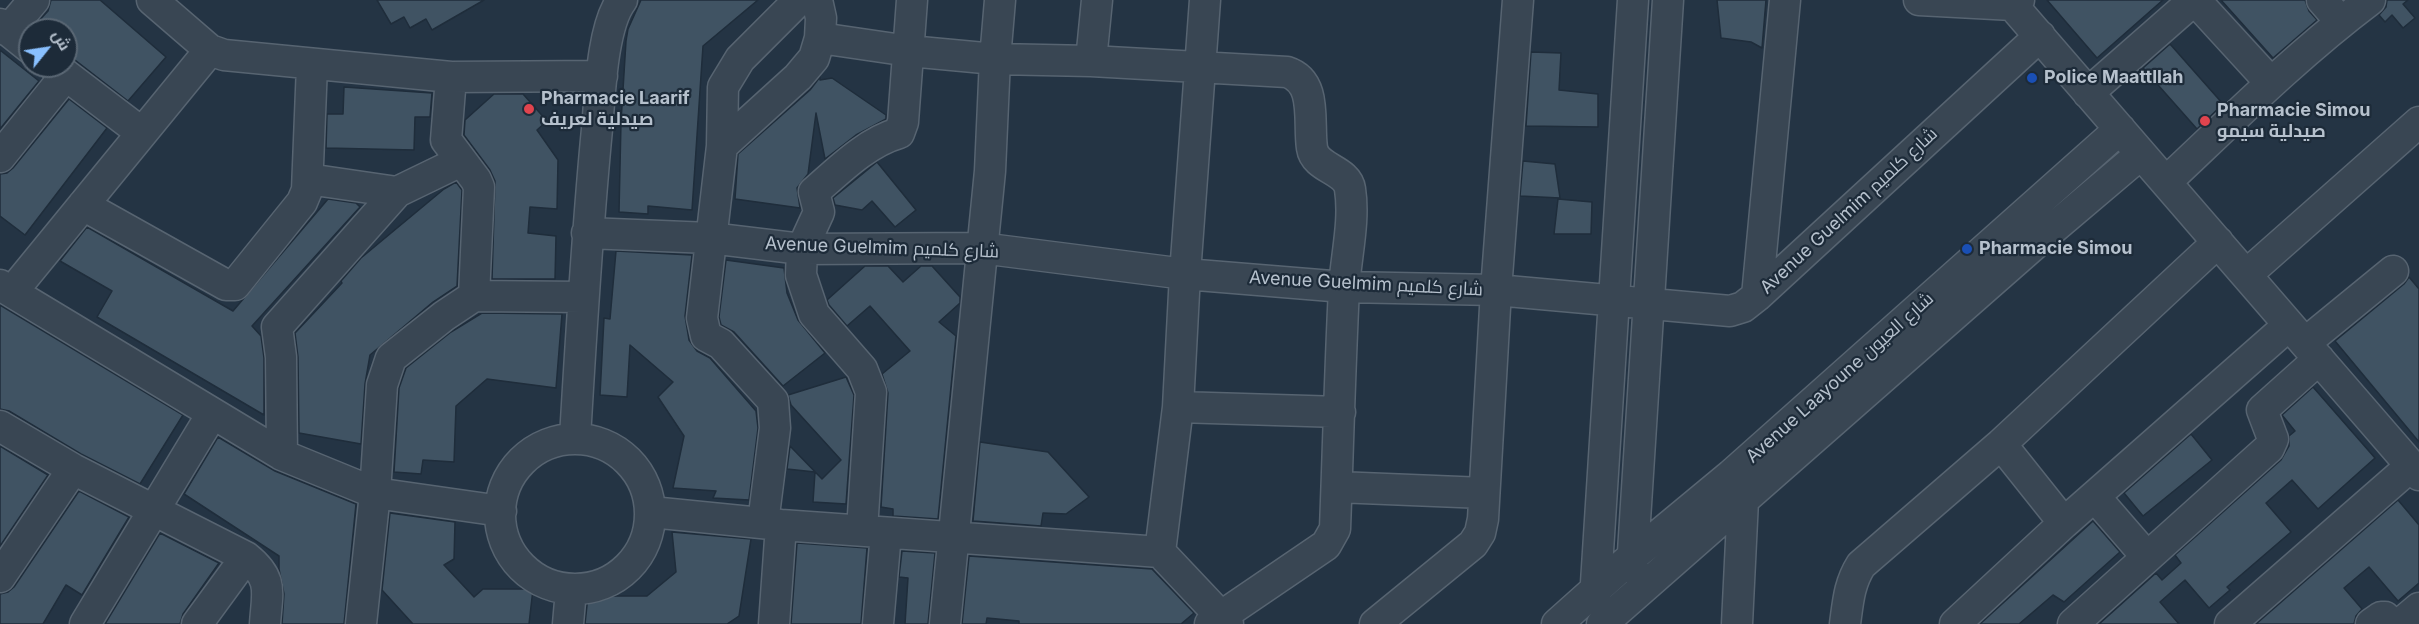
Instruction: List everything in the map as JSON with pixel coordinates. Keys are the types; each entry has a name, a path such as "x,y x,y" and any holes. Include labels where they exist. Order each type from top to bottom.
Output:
{"street":[{"path":"13,34 34,0"},
{"path":"576,438 587,233 602,76 609,30 622,0"},
{"path":"774,624 772,524 775,428 773,401 721,344 706,336 702,318 722,146 723,87 740,58 799,0"},
{"path":"722,146 798,77 814,58 820,38 821,18 817,0"},
{"path":"878,624 871,392 862,369 814,314 801,275 802,249 819,212 814,192 846,164 888,136 899,133 903,122 912,0"},
{"path":"945,624 990,171 1000,0"},
{"path":"1090,61 1097,0"},
{"path":"1160,552 1179,407 1185,274 1205,0"},
{"path":"1376,624 1473,544 1482,526 1496,290 1518,0"},
{"path":"1601,624 1596,610 1595,589 1633,0"},
{"path":"1637,594 1632,581 1632,557 1668,0"},
{"path":"1758,296 1785,0"},
{"path":"1919,0 2013,2 2088,93 2415,471 2230,624"},
{"path":"2088,93 2195,0 2271,83"},
{"path":"2322,0 2341,22"},
{"path":"2166,182 2271,83 2370,0"},
{"path":"159,2 210,50 247,59 451,77 602,76"},
{"name":"Avenue Guelmim شارع كلميم","path":"587,233 710,238 802,249 981,248 1185,274 1344,287 1496,290 1613,302 1730,310 1743,307 1758,296 2040,36"},
{"path":"651,512 772,524 1160,552 1219,621 1326,545 1335,529 1344,287 1352,203 1350,186 1346,178 1320,162 1312,151 1308,98 1304,84 1298,76 1287,72 1090,61 995,59 909,51 820,38"},
{"path":"210,50 83,205 6,289 282,456 375,493 501,511"},
{"path":"83,205 226,285 235,285 302,202 307,190 312,65"},
{"path":"451,77 446,140 476,180 478,187 474,296"},
{"path":"0,157 55,78"},
{"path":"69,78 142,133"},
{"path":"2246,274 2419,122"},
{"name":"Avenue Laayoune شارع العيون","path":"1601,624 1637,594 1737,487 2120,129"},
{"name":"Avenue Laayoune شارع العيون","path":"1557,624 1632,557 1737,487 2141,154"},
{"path":"282,456 281,357 277,327 397,192 461,161"},
{"path":"308,179 397,192"},
{"path":"1845,624 1849,590 1861,564 2001,444 2218,242"},
{"path":"1955,624 2095,497 2304,343 2393,271"},
{"path":"361,624 375,493 382,385 391,358 444,316 474,296 583,297"},
{"path":"2073,624 2269,448 2273,439 2262,411 2304,343"},
{"path":"1179,407 1340,412"},
{"path":"85,624 212,414"},
{"path":"0,426 73,469 246,557 264,575 267,587 265,624"},
{"path":"576,438 599,442 620,454 637,471 647,493 651,512 646,541 634,562 616,578 594,588 572,590 547,585 537,580 527,574 511,557 501,536 501,511 502,489 513,468 530,452 552,441 576,438"},
{"path":"2001,444 2064,523"},
{"path":"0,577 73,469"},
{"path":"1337,487 1484,493"},
{"path":"1737,487 1737,624"},
{"path":"2095,497 2147,557"},
{"path":"197,624 246,557"},
{"path":"568,624 572,590"},
{"path":"2400,624 2419,608"},
{"path":"2372,624 2381,617 2385,617 2391,624"}],"building":[{"path":"51,0 100,0 166,57 128,101 78,62 78,18 41,18 48,11"},
{"path":"377,0 484,0 432,30 426,19 410,28 404,17 391,24"},
{"path":"641,0 758,0 703,46 692,210 648,206 648,214 619,212 626,41 628,29"},
{"path":"1717,0 1766,0 1762,48 1751,42 1721,38"},
{"path":"2047,0 2163,0 2097,58"},
{"path":"2221,0 2305,0 2309,11 2317,20 2273,58"},
{"path":"2387,0 2408,0 2403,4 2415,18 2403,28 2392,15 2385,22 2379,15 2386,7"},
{"path":"2170,44 2223,104 2197,129 2143,68"},
{"path":"0,50 18,64 18,78 35,78 39,81 0,129"},
{"path":"1531,52 1561,53 1559,90 1598,94 1598,127 1526,126"},
{"path":"820,77 820,80 832,78 886,115 886,119 856,135 825,159 816,113 808,174 797,188 800,208 735,199 738,154 810,90"},
{"path":"344,87 432,93 430,117 415,117 414,150 326,148 327,114 343,114"},
{"path":"494,94 523,94 547,121 537,130 558,160 557,209 530,207 528,233 556,236 555,279 492,279 495,181 490,170 464,135 465,120"},
{"path":"69,99 107,128 25,235 0,216 0,174 7,173 13,168"},
{"path":"1523,161 1555,164 1560,198 1520,196"},
{"path":"877,162 916,210 895,227 872,201 862,210 835,205 833,198"},
{"path":"456,182 462,190 457,286 433,302 370,355 365,384 361,444 299,433 298,357 295,333 342,283 341,281 361,258 444,189"},
{"path":"328,199 356,203 360,207 252,326 261,336 264,358 264,415 97,317 112,291 60,261 87,227 233,311"},
{"path":"1558,199 1592,202 1591,234 1554,234"},
{"path":"616,251 692,255 685,316 689,340 697,351 710,358 756,411 758,428 749,500 713,498 716,491 673,488 684,436 658,397 673,382 630,345 627,397 600,395 604,318 610,319"},
{"path":"726,260 784,268 787,293 798,320 825,353 783,386 734,332 721,325 719,317"},
{"path":"865,266 888,266 903,282 921,266 932,266 960,297 960,303 939,322 956,336 938,519 893,516 893,509 881,507 888,393 882,374 910,351 870,306 847,326 827,300"},
{"path":"2409,277 2419,289 2419,442 2335,341 2404,284"},
{"path":"0,305 183,415 140,484 81,454 9,411 0,409"},
{"path":"482,313 562,314 556,388 487,379 456,406 454,462 423,460 421,474 394,472 399,388 406,368 451,332"},
{"path":"846,377 854,395 846,504 813,502 815,472 787,469 790,446 822,479 841,460 791,405 788,395"},
{"path":"2313,387 2375,458 2318,509 2292,480 2266,503 2291,532 2227,587 2230,590 2209,608 2185,580 2160,602 2179,624 2099,624 2156,573 2162,580 2181,563 2175,555 2281,460 2289,446 2289,436 2295,431 2282,415"},
{"path":"2191,434 2212,460 2143,516 2124,493"},
{"path":"218,437 275,471 356,504 344,624 282,624 284,594 279,556 184,494"},
{"path":"980,442 1048,452 1089,497 1066,514 1043,513 1041,526 973,521"},
{"path":"0,446 48,475 0,546"},
{"path":"79,491 129,517 82,595 66,585 43,624 0,624 0,594 14,587"},
{"path":"2398,500 2419,525 2419,583 2398,601 2369,567 2344,588 2362,609 2356,616 2354,624 2256,624"},
{"path":"390,513 455,522 454,559 444,565 474,597 483,589 533,589 529,624 413,624 382,590"},
{"path":"2093,521 2120,552 2064,602 2053,595 2019,624 1980,624"},
{"path":"672,532 751,539 739,616 727,624 585,624 588,596 647,596 676,572"},
{"path":"160,533 219,563 183,614 180,624 105,624"},
{"path":"797,543 867,548 861,624 791,624"},
{"path":"902,551 935,553 928,624 905,624 908,578 899,577"},
{"path":"969,556 1152,569 1194,613 1181,624 1019,624 1019,621 987,618 986,624 962,624"}],"place":[{"name":"Police Maattllah","path":"2032,78"},
{"name":"Pharmacie Laarif صيدلية لعريف","path":"529,109"},
{"name":"Pharmacie Simou صيدلية سيمو","path":"2205,121"},
{"name":"Pharmacie Simou","path":"1967,249"}]}
